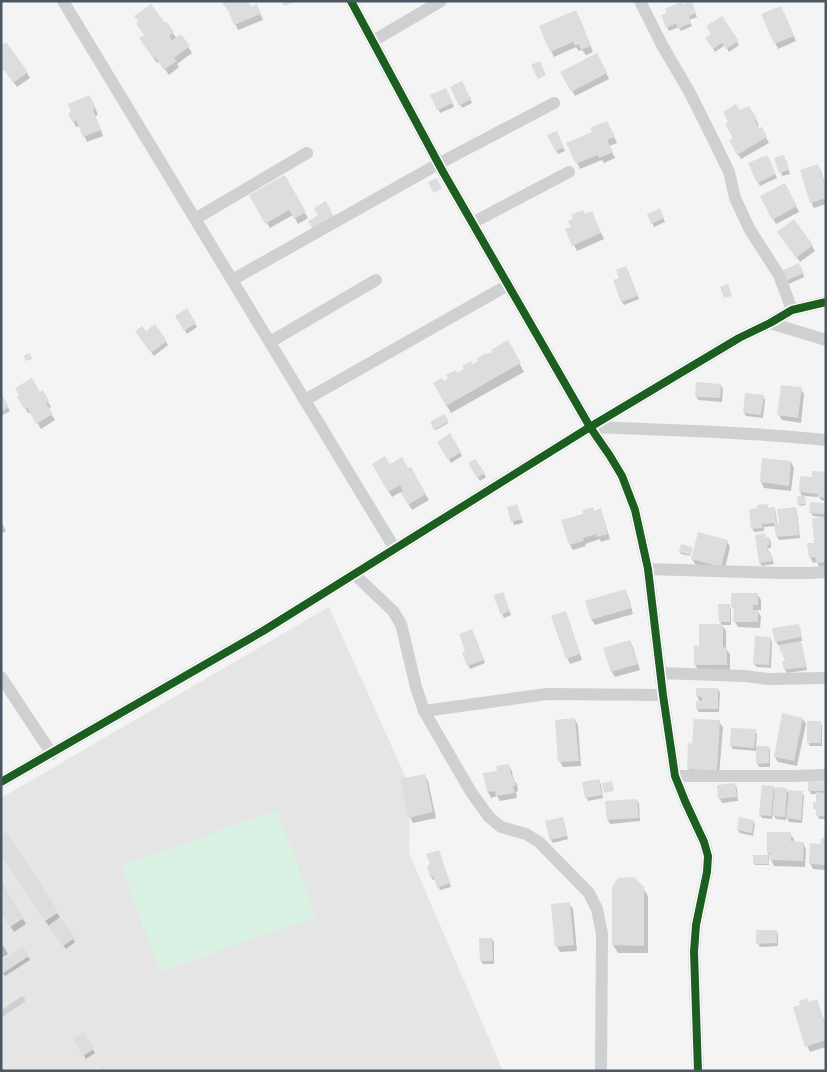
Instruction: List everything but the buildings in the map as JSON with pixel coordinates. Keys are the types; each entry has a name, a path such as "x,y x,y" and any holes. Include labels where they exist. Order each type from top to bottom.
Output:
{"street":[{"path":"63,1 395,549"},
{"path":"351,1 438,164 590,427 622,476 635,510 648,569 662,695 675,776 704,842 708,856 707,872 696,925 694,952 698,1071"},
{"path":"372,41 441,1"},
{"path":"640,1 714,141 729,172 735,198 750,230 779,275 792,310"},
{"path":"232,280 438,164 554,103"},
{"path":"195,219 307,153"},
{"path":"472,223 569,172"},
{"path":"270,342 376,280"},
{"path":"305,400 508,285"},
{"path":"1,782 263,632 590,427 739,338 792,310 826,302"},
{"path":"770,323 826,340"},
{"path":"590,427 772,435 826,440"},
{"path":"648,569 780,573 826,572"},
{"path":"354,574 393,611 401,624 416,687 424,711 470,792 489,817 501,827 526,834 539,842 589,893 597,909 602,934 600,1071"},
{"path":"660,673 745,676 768,679 826,678"},
{"path":"1,677 52,754"},
{"path":"424,711 547,694 662,695"},
{"path":"675,776 826,775"}],"lane":[{"path":"1,1014 22,1000"}],"shaded area":[{"path":"329,607 410,787 409,853 503,1071 1,1071 1,798"}],"green space":[{"path":"277,810 316,916 160,972 121,866"}],"cycle path":[{"path":"351,1 443,172 590,427 622,476 635,510 648,569 675,776 704,842 708,856 707,872 696,925 694,952 698,1071"},
{"path":"1,782 263,631 590,427 739,338 792,310 826,302"}]}
